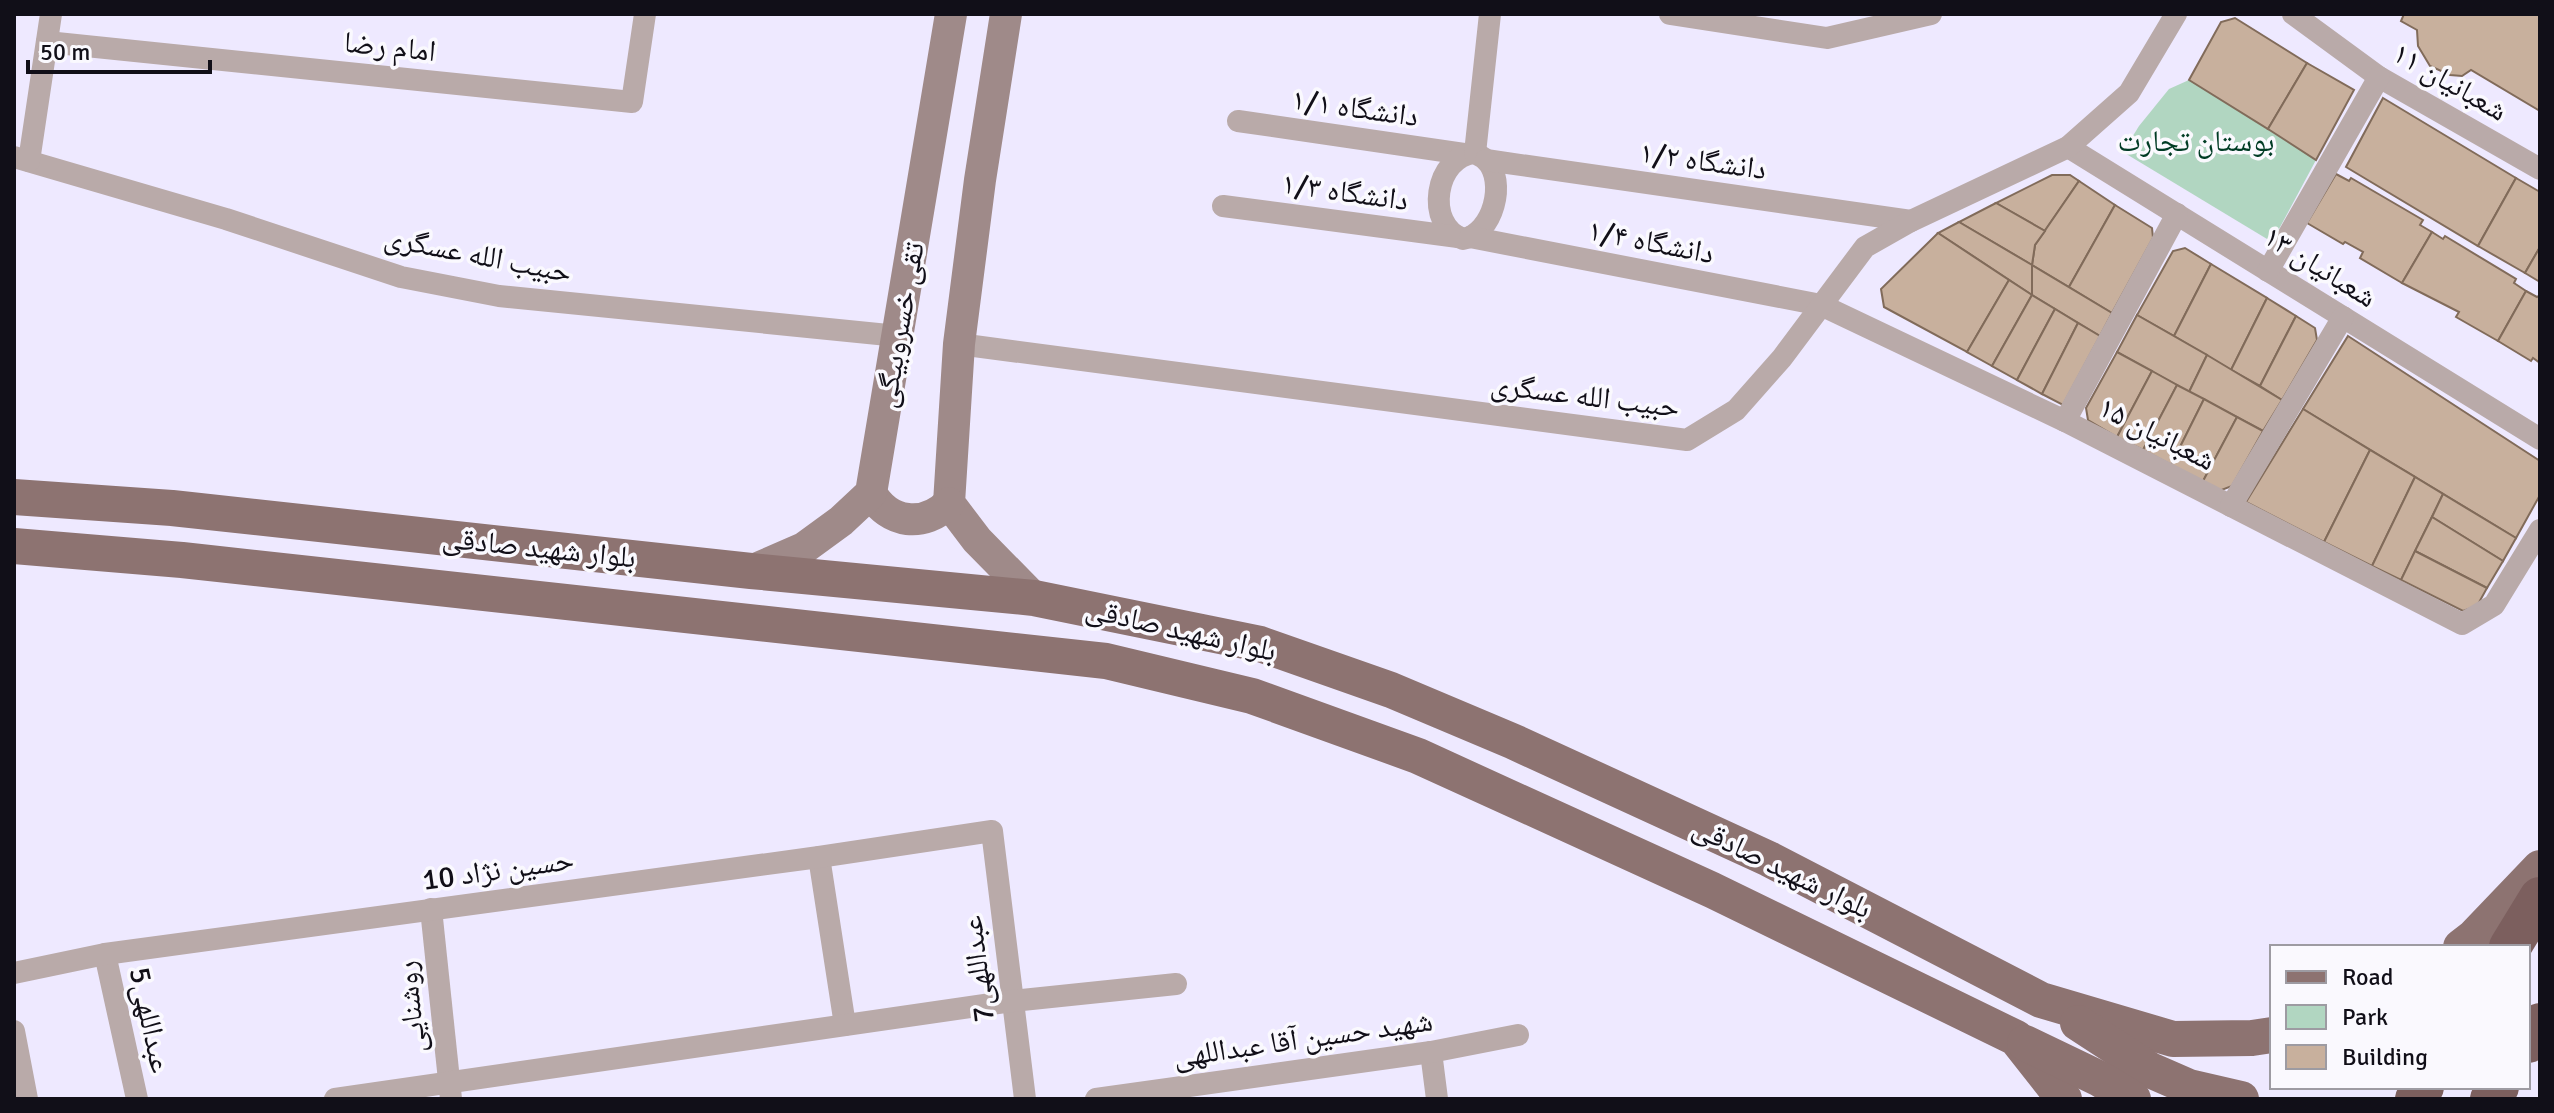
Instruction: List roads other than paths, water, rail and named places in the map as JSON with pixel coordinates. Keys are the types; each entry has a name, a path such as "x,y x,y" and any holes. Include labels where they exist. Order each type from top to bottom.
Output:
{"highway":[{"path":"2511,945 2540,898"}],"main road":[{"name":"تقی خسروبیگی","path":"871,493 951,14"},
{"name":"تقی خسروبیگی","path":"949,503 959,344 1006,14"},
{"path":"751,571 804,548 841,521 871,493 886,512 907,520 931,517 949,503 977,540 1034,598"},
{"name":"بلوار شهید صادقی","path":"14,497 172,508 751,571 1034,598 1260,644 1391,690 1512,741 1769,859 2041,1000 2173,1039 2270,1035"},
{"name":"بلوار شهید صادقی","path":"14,546 182,560 1106,661 1252,696 1418,756 1712,890 2016,1038 2064,1099"},
{"path":"2464,945 2540,868"},
{"path":"2041,1000 2150,1070 2189,1087 2241,1099"},
{"path":"2016,1038 2100,1079 2133,1099"}],"street":[{"path":"21,159 51,14"},
{"name":"امام رضا","path":"47,42 632,102 645,14"},
{"path":"1475,155 1447,170 1441,185 1439,202 1442,218 1449,231 1464,237 1486,222 1496,194 1495,180 1475,155 1490,14"},
{"path":"1670,14 1759,21 1827,38 1931,14"},
{"name":"حبیب الله عسگری","path":"959,344 1687,440 1736,410 1782,358 1865,247 1911,221 2068,147 2129,93 2176,14"},
{"name":"شعبانیان ۱۱","path":"2293,14 2379,77 2540,169"},
{"path":"2268,271 2379,77"},
{"name":"دانشگاه ۱/۱","path":"1238,121 1475,155"},
{"name":"شعبانیان ۱۳","path":"2068,147 2540,439"},
{"name":"دانشگاه ۱/۲","path":"1475,155 1911,221"},
{"name":"حبیب الله عسگری","path":"21,159 226,219 401,277 499,296 898,336"},
{"name":"دانشگاه ۱/۳","path":"1223,206 1464,237"},
{"path":"2065,421 2177,214"},
{"name":"دانشگاه ۱/۴","path":"1464,237 1821,305"},
{"name":"شعبانیان ۱۵","path":"1821,305 2065,421 2462,624 2494,605 2540,530"},
{"path":"2231,506 2343,317"},
{"name":"حسین نژاد 10","path":"14,973 105,954 992,831"},
{"name":"عبداللهی7","path":"992,831 1025,1099"},
{"path":"819,857 845,1025"},
{"name":"روشنایی","path":"431,909 450,1090"},
{"name":"عبداللهی5","path":"105,954 137,1099"},
{"path":"335,1099 450,1090 845,1025 1012,1001 1176,984"},
{"path":"14,1031 27,1099"},
{"name":"شهید حسین آقا عبداللهی","path":"1096,1099 1431,1052 1518,1035"},
{"path":"1431,1052 1437,1099"}],"park label":[{"name":"بوستان تجارت","path":"2196,141"}]}
